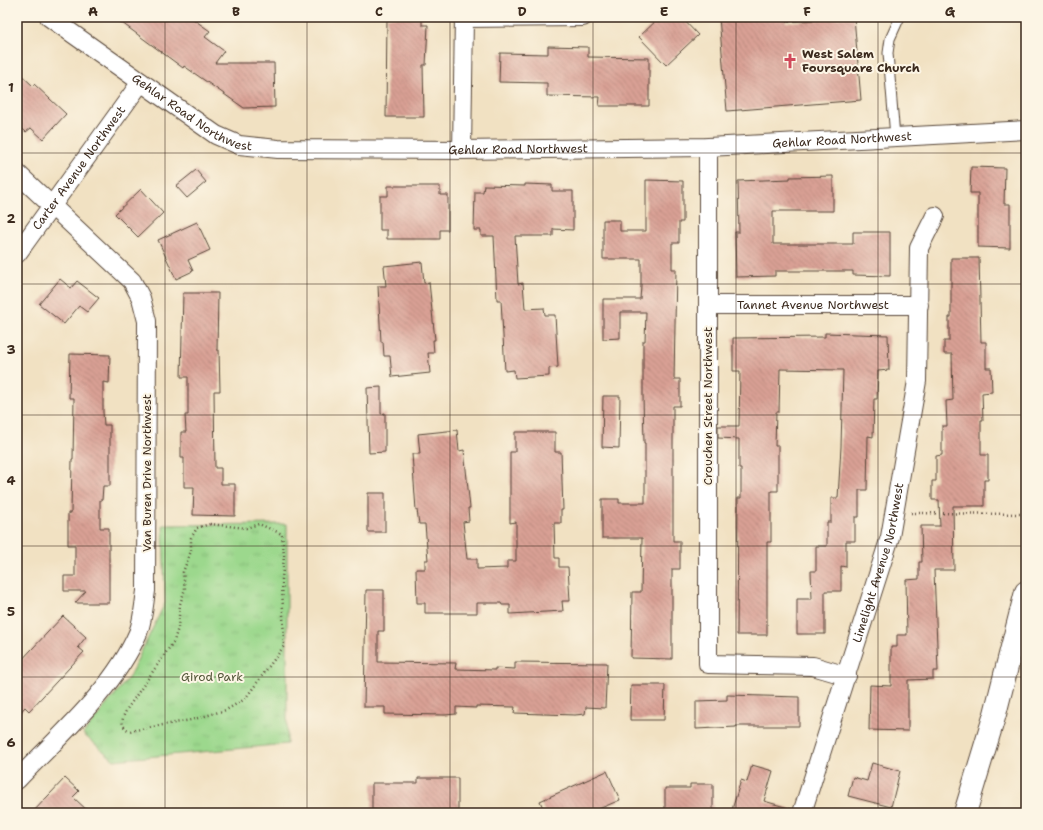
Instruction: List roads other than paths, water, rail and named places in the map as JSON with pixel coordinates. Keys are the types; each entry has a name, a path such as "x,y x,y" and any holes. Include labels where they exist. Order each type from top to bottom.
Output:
{"main road":[{"path":"965,813 995,714 1026,592"}],"street":[{"name":"Gehlar Road Northwest","path":"49,17 216,135 239,145 278,149 462,150 708,147 1026,130"},
{"path":"462,150 464,17 583,17"},
{"name":"Carter Avenue Northwest","path":"17,254 142,82"},
{"name":"Crouchen Street Northwest","path":"708,147 708,664 812,666 847,676"},
{"name":"Van Buren Drive Northwest","path":"17,172 132,281 141,298 147,320 146,591 138,632 121,664 96,698 17,780"},
{"name":"Limelight Avenue Northwest","path":"802,813 847,676 890,537 916,380 920,248 935,216"},
{"name":"Tannet Avenue Northwest","path":"708,305 918,305"}],"lane":[{"path":"895,137 888,52 890,39 900,17"}],"place":[{"name":"West Salem Foursquare Church","path":"790,61"}],"park label":[{"name":"Girod Park","path":"212,677"}]}
